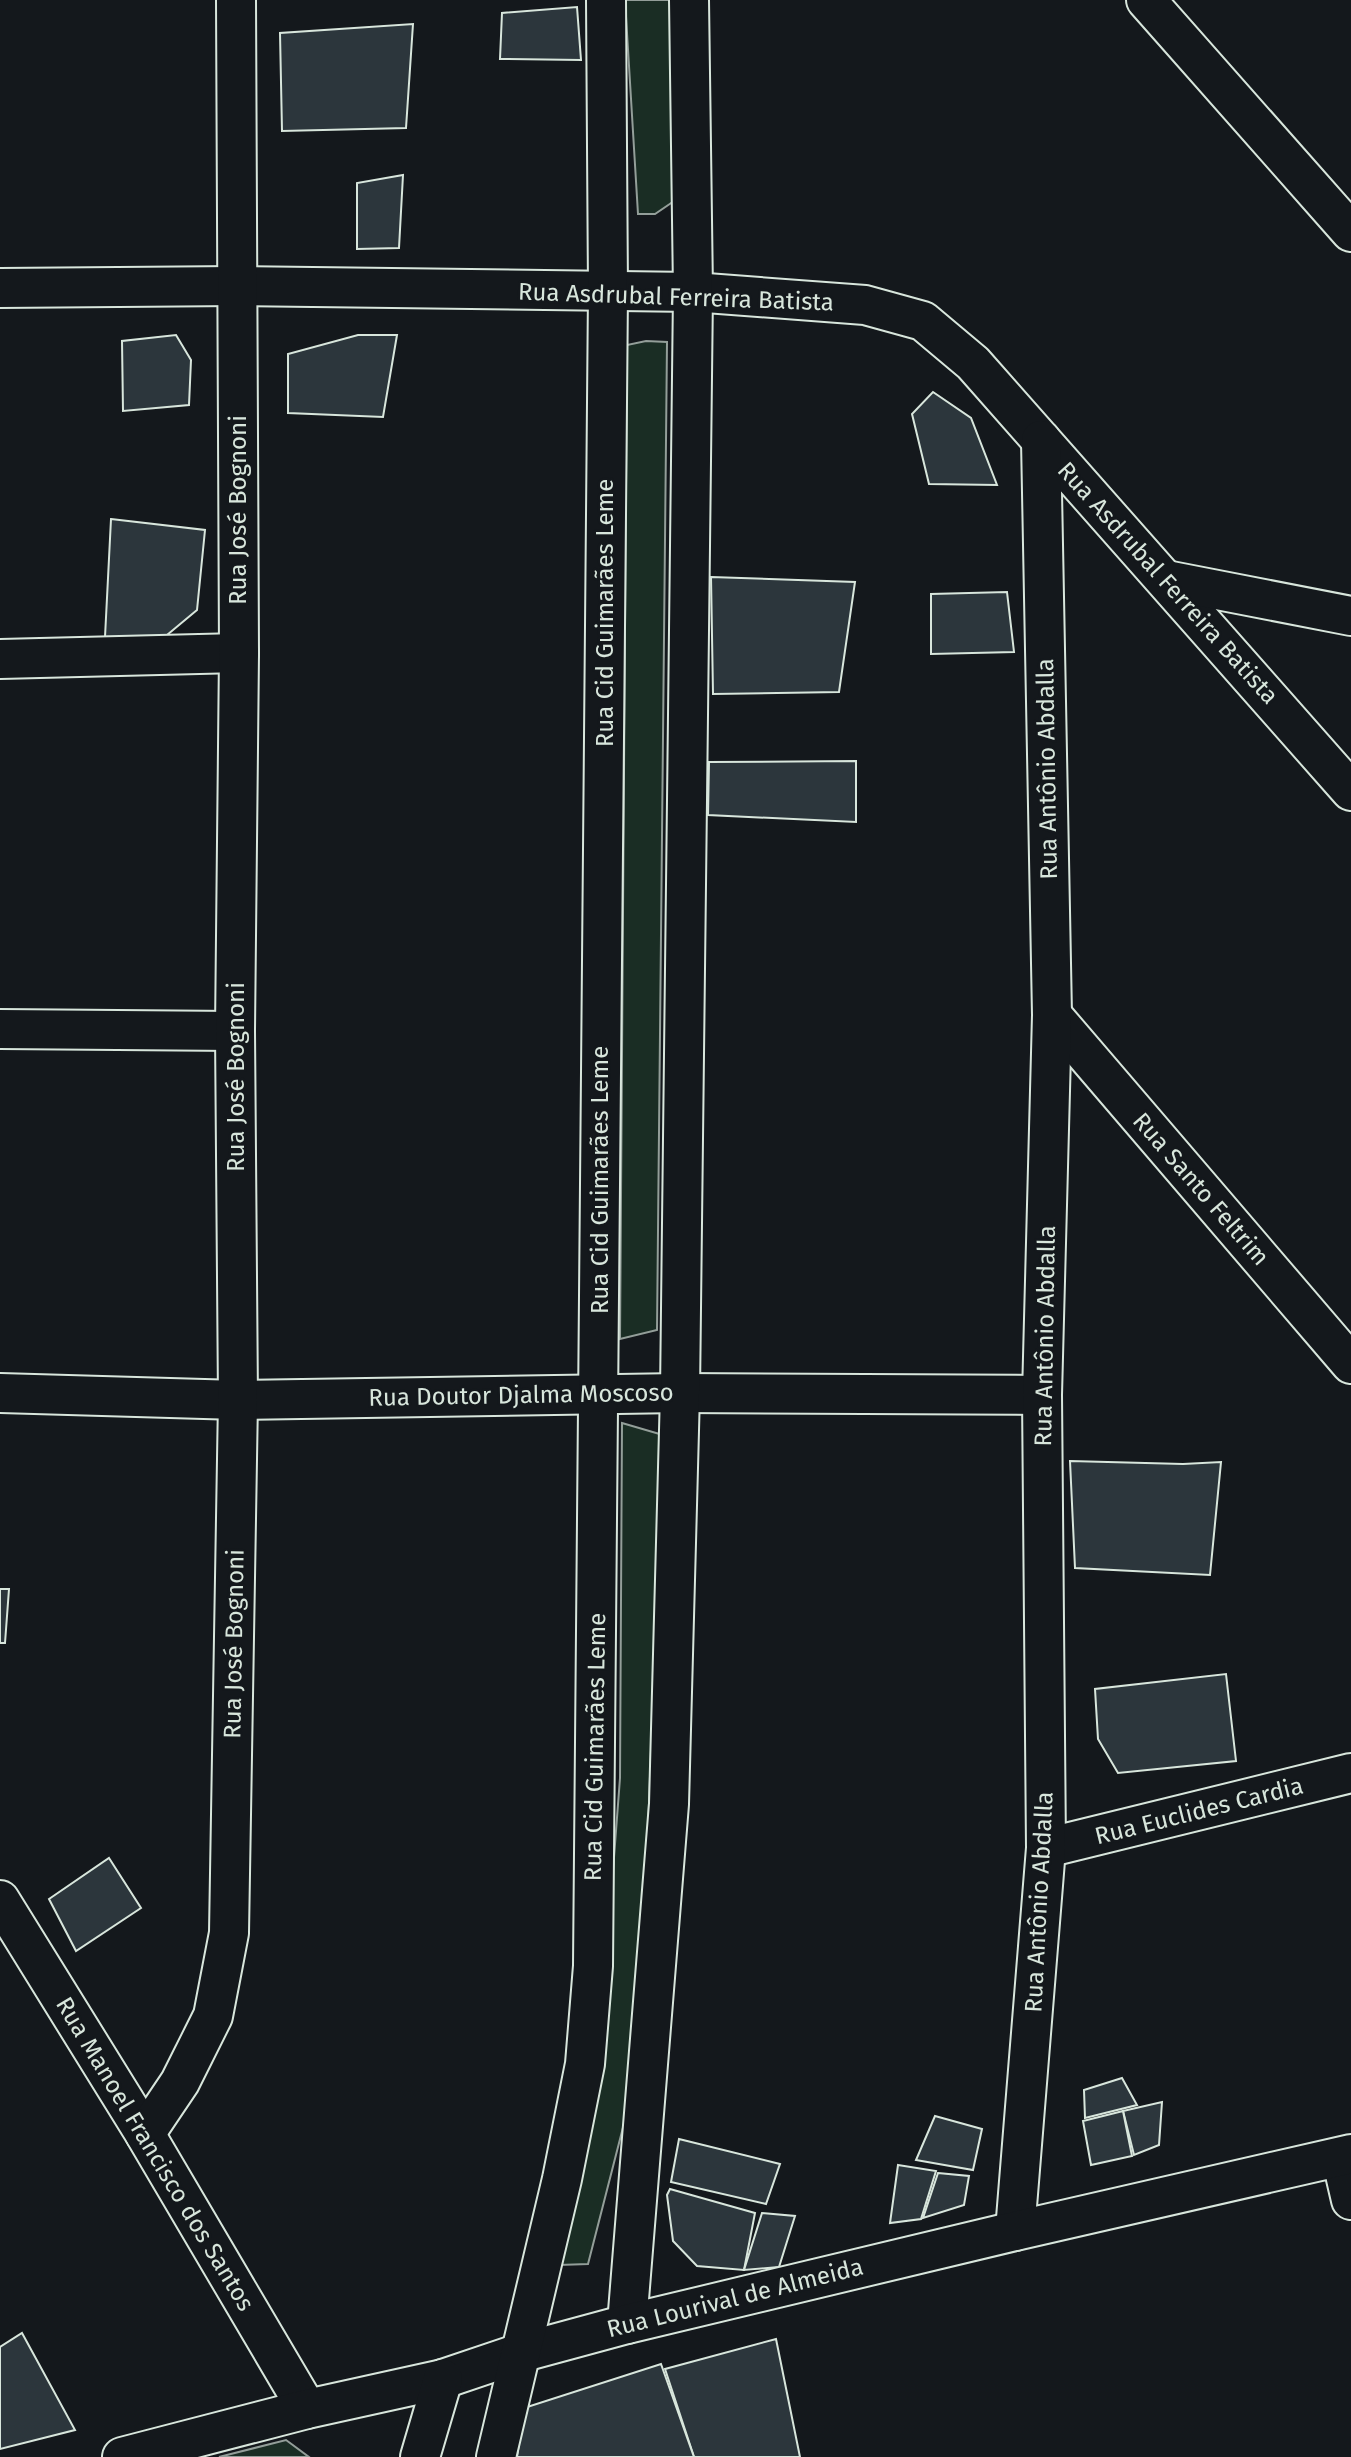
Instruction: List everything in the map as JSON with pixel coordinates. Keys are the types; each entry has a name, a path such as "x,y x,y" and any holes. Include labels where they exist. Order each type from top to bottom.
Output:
{"street":[{"name":"Rua José Bognoni","path":"145,2134 180,2082 213,2016 229,1933 238,1400 235,1031 239,653 236,0"},
{"name":"Rua Cid Guimarães Leme","path":"496,2457 562,2179 582,2077 591,1991 608,291 606,0"},
{"path":"627,2324 669,1804 680,1393 693,292 689,0"},
{"path":"1146,0 1351,232"},
{"name":"Rua Asdrubal Ferreira Batista","path":"0,288 236,286 693,292 865,305 923,321 973,363 1351,791"},
{"name":"Rua Antônio Abdalla","path":"1015,2231 1046,1848 1042,1395 1052,1015 1041,440"},
{"path":"1166,580 1351,616"},
{"path":"0,659 239,653"},
{"name":"Rua Santo Feltrim","path":"1052,1015 1351,1364"},
{"path":"0,1029 235,1031"},
{"name":"Rua Doutor Djalma Moscoso","path":"0,1393 238,1400 680,1393 1042,1395"},
{"name":"Rua Euclides Cardia","path":"1046,1848 1351,1773"},
{"name":"Rua Manoel Francisco dos Santos","path":"0,1900 145,2134 307,2409"},
{"path":"1346,2156 1351,2200"},
{"name":"Rua Lourival de Almeida","path":"122,2457 307,2409 443,2379 520,2353 627,2324 1015,2231 1346,2156"},
{"path":"419,2457 443,2379"}],"green space":[{"path":"625,0 672,0 677,199 655,214 638,214"},
{"path":"646,341 667,342 657,1330 620,1339 627,345"},
{"path":"622,1423 663,1435 639,2065 588,2264 559,2265 598,2069 620,1778"},
{"path":"286,2440 309,2457 219,2457"}],"building":[{"path":"577,7 581,60 500,59 502,13"},
{"path":"413,24 406,128 282,131 280,33"},
{"path":"403,175 399,248 357,249 357,183"},
{"path":"176,335 191,360 189,405 123,411 122,341"},
{"path":"358,335 397,335 383,417 288,413 288,354"},
{"path":"933,392 971,418 997,485 929,484 912,414"},
{"path":"111,519 205,530 197,610 161,640 105,637"},
{"path":"711,577 855,582 839,692 713,694"},
{"path":"1007,592 1014,652 931,654 931,594"},
{"path":"856,761 856,822 708,815 709,762"},
{"path":"1070,1461 1183,1464 1221,1462 1210,1575 1075,1568"},
{"path":"0,1589 9,1589 5,1643 0,1643"},
{"path":"1226,1674 1236,1761 1118,1773 1098,1739 1095,1689"},
{"path":"109,1858 141,1908 76,1951 49,1899"},
{"path":"1122,2078 1137,2105 1085,2118 1084,2090"},
{"path":"1162,2102 1159,2145 1134,2155 1123,2111"},
{"path":"1123,2111 1132,2156 1091,2165 1083,2121"},
{"path":"935,2116 982,2129 973,2170 916,2160"},
{"path":"679,2139 780,2164 766,2204 671,2182"},
{"path":"898,2165 936,2171 921,2219 890,2223"},
{"path":"938,2173 969,2176 964,2205 923,2218"},
{"path":"670,2189 755,2213 744,2270 697,2266 673,2241 667,2195"},
{"path":"762,2213 795,2216 779,2267 744,2270"},
{"path":"22,2333 75,2430 0,2449 0,2347"},
{"path":"776,2339 800,2457 694,2457 665,2369"},
{"path":"661,2364 694,2457 517,2457 524,2408"}]}
